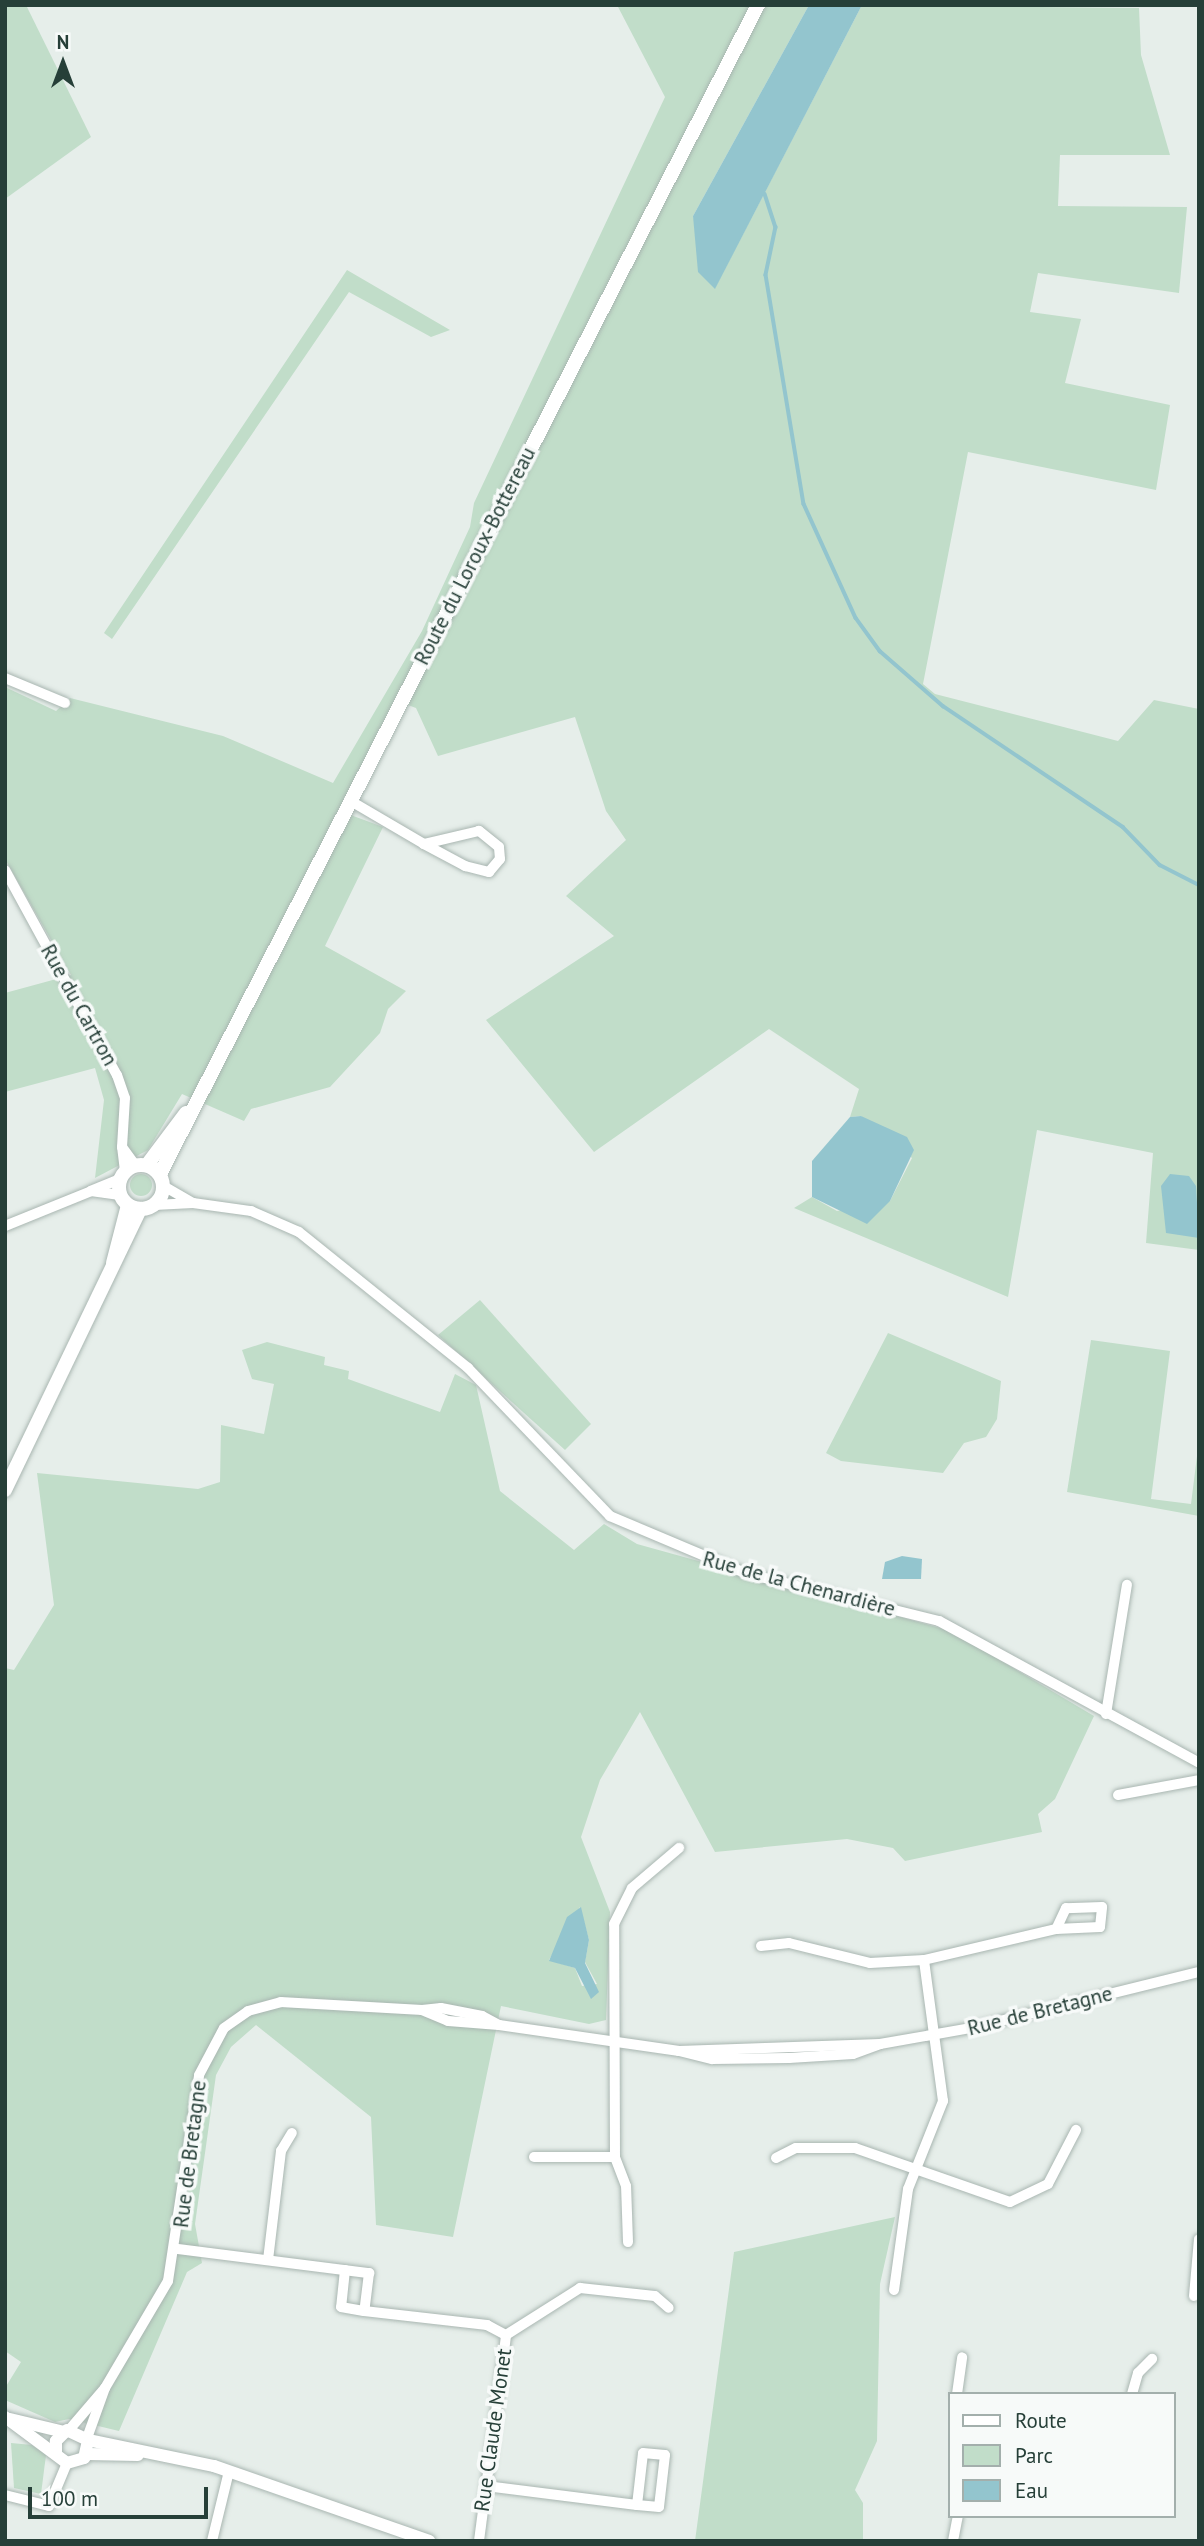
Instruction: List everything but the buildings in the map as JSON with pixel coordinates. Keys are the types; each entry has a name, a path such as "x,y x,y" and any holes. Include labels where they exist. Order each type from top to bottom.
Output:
{"main road":[{"name":"Route du Loroux-Bottereau","path":"136,1204 161,1180 192,1108 758,5"},
{"name":"Route du Loroux-Bottereau","path":"132,1170 192,1108"},
{"path":"5,1490 113,1262 136,1204 132,1170 161,1180"}],"street":[{"path":"5,678 65,704"},
{"path":"349,800 424,844 479,872 496,868 499,859 499,847 478,831 424,844"},
{"name":"Rue du Cartron","path":"5,870 117,1075 125,1098 122,1147 132,1170"},
{"path":"5,1226 91,1191 132,1170"},
{"name":"Rue de la Chenardière","path":"161,1180 192,1203"},
{"name":"Rue de la Chenardière","path":"91,1191 136,1204 192,1203 251,1212 299,1232 468,1368 610,1516 745,1573 939,1621 1199,1763"},
{"path":"1106,1714 1127,1585"},
{"path":"1118,1795 1199,1780"},
{"path":"628,2242 626,2186 615,2157 617,1914 632,1888 679,1848"},
{"path":"761,1945 789,1943 870,1963 924,1959 1056,1929 1102,1925 1102,1907 1066,1909 1056,1929"},
{"path":"894,2290 899,2225 916,2169 942,2111 924,1959"},
{"name":"Rue de Bretagne","path":"67,2431 105,2388 162,2293 177,2249 199,2074 224,2028 248,2011 281,2002 463,2012 499,2025 616,2045 679,2051 880,2044 934,2036 1199,1972"},
{"path":"776,2158 796,2148 845,2148 916,2169 987,2199 1020,2200 1055,2176 1076,2130"},
{"path":"268,2260 281,2151 292,2133"},
{"path":"534,2157 615,2157"},
{"path":"1194,2297 1199,2239"},
{"path":"177,2249 369,2273 364,2311"},
{"path":"345,2270 341,2307 487,2326 506,2335"},
{"name":"Rue Claude Monet","path":"479,2541 506,2335 580,2288 655,2296 669,2308"},
{"path":"957,2392 962,2357"},
{"path":"1133,2392 1138,2373 1152,2359"},
{"name":"Rue de Bretagne","path":"87,2439 105,2388"},
{"path":"7,2418 67,2431 146,2454 229,2471 429,2541"},
{"path":"7,2418 56,2452 67,2463"},
{"path":"56,2452 67,2431"},
{"path":"87,2439 87,2455"},
{"path":"486,2486 637,2505 659,2507 664,2455 643,2453 637,2505"},
{"path":"5,2495 49,2506 67,2463 87,2455 146,2454"},
{"path":"212,2541 229,2471"},
{"path":"953,2541 958,2518"}],"green space":[{"path":"5,5 26,5 91,137 5,199"},
{"path":"617,5 809,5 693,216 715,288 862,5 1139,8 1141,55 1170,155 1060,155 1058,206 1187,207 1179,293 1038,273 1030,312 1081,319 1065,383 1170,405 1156,490 968,452 923,684 935,694 1118,741 1154,700 1199,709 1199,1250 1146,1243 1153,1153 1037,1130 1008,1297 794,1208 812,1197 837,1211 890,1201 912,1158 861,1116 850,1117 859,1089 769,1029 594,1152 486,1020 614,936 566,896 626,840 606,811 575,717 438,756 416,708 408,705 348,814 383,827 325,946 406,991 388,1009 380,1033 330,1087 251,1109 244,1121 182,1094 148,1150 95,1178 104,1100 95,1068 5,1092 5,993 71,975 5,859 5,687 56,711 70,698 223,736 333,783 422,631 470,527 474,503 665,97"},
{"path":"347,270 450,330 431,337 349,292 112,639 104,633"},
{"path":"141,1174 149,1177 152,1185 149,1193 141,1196 133,1193 130,1185 133,1177"},
{"path":"480,1300 591,1424 565,1450 438,1335"},
{"path":"888,1333 1001,1381 997,1419 986,1437 964,1443 943,1473 841,1461 826,1453"},
{"path":"1091,1340 1170,1351 1151,1499 1191,1504 1199,1440 1199,1516 1067,1492"},
{"path":"267,1342 325,1357 324,1365 349,1371 348,1379 440,1412 455,1374 476,1385 500,1491 574,1550 604,1524 637,1544 951,1631 1094,1716 1055,1799 1038,1814 1042,1832 905,1861 893,1848 847,1839 715,1852 640,1712 600,1780 581,1837 610,1912 606,2020 589,2024 501,2006 453,2237 376,2225 371,2117 256,2025 231,2047 216,2075 195,2224 202,2263 187,2272 119,2431 69,2419 55,2422 5,2400 5,2388 21,2362 5,2351 5,1668 14,1670 54,1605 37,1473 198,1489 220,1482 221,1425 264,1434 274,1384 252,1379 242,1350","holes":["580,1907 589,1940 585,1962 597,1984 582,1986 575,1968 549,1960"]},
{"path":"895,2217 880,2284 877,2441 855,2490 863,2503 863,2541 695,2541 734,2252"},
{"path":"11,2443 32,2445 46,2455 41,2494 14,2488"}],"water":[{"path":"809,5 862,5 715,289 698,272 693,216"},
{"path":"861,1116 907,1137 914,1150 890,1201 867,1224 812,1197 812,1161 850,1117"},
{"path":"1170,1174 1189,1176 1196,1186 1199,1238 1166,1233 1161,1186"},
{"path":"902,1556 922,1559 921,1579 882,1579 885,1562"},
{"path":"581,1907 589,1940 585,1963 599,1992 591,1999 575,1968 549,1961 567,1917"}],"waterway":[{"path":"765,194 776,227 766,275 804,504 856,618 880,651 943,706 1123,827 1160,865 1199,885"}]}
